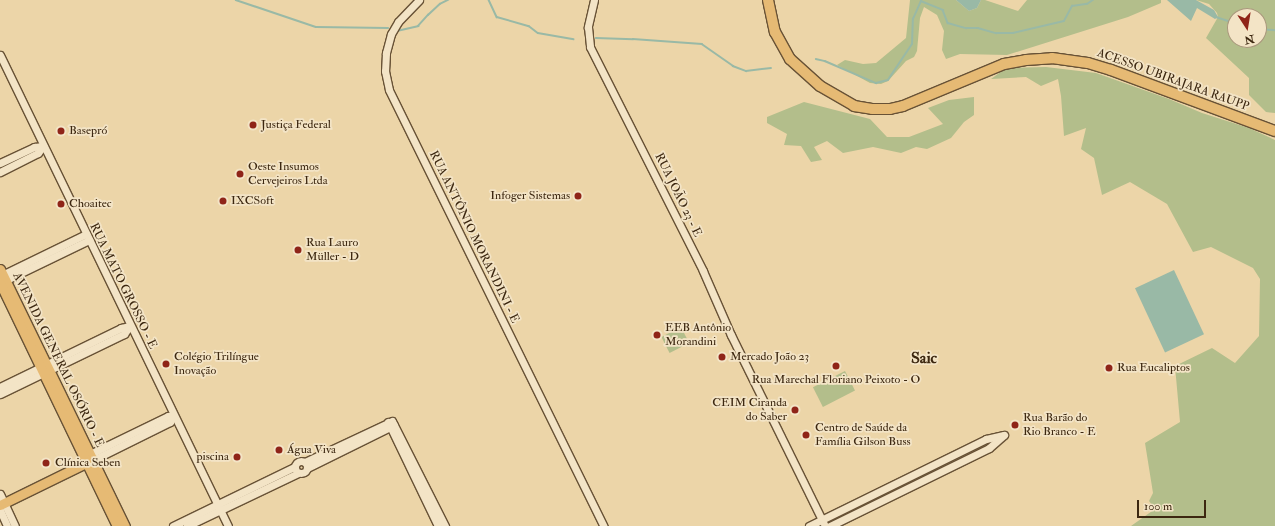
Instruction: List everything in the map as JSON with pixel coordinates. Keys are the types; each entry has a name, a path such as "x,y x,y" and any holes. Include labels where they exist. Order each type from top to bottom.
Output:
{"highway":[{"name":"ACESSO UBIRAJARA RAUPP","path":"768,0 775,32 790,58 820,86 854,106 872,109 890,109 903,106 1004,64 1026,60 1052,58 1088,63 1111,70 1275,131"}],"main road":[{"name":"AVENIDA GENERAL OSÓRIO - E","path":"1,278 89,458 125,526"},
{"name":"AVENIDA GENERAL OSÓRIO - E","path":"89,458 118,526"},
{"path":"1,501 89,458"}],"street":[{"name":"RUA ANTÔNIO MORANDINI - E","path":"419,0 398,22 391,34 386,53 385,71 389,90 604,526"},
{"name":"RUA JOÃO 23 - E","path":"594,0 588,27 590,47 703,271 762,399 824,523"},
{"name":"RUA MATO GROSSO - E","path":"0,54 173,416 228,526"},
{"path":"1,167 34,147 44,146"},
{"path":"1,278 87,237"},
{"path":"0,387 90,347 124,334 130,326"},
{"path":"0,394 45,368"},
{"path":"89,458 133,437 168,416 173,416"},
{"path":"296,470 298,462 306,465 391,424"},
{"path":"391,424 438,526"},
{"path":"391,424 445,526"},
{"path":"809,526 824,523 986,439 1004,435 989,448 830,526"},
{"path":"175,526 219,507 296,470 304,473 306,465"},
{"path":"1,501 7,526"},
{"path":"1,501 15,526"},
{"path":"187,526 219,507"}],"green space":[{"path":"910,0 956,0 969,11 977,8 981,0 1018,11 1027,0 1161,0 1161,3 1128,17 1007,55 960,54 946,59 942,50 944,31 937,15 924,7 920,18 917,51 914,57 906,61 888,81 881,84 870,83 837,65 845,60 863,64 876,63 906,38"},
{"path":"1196,0 1275,0 1275,113 1266,112 1249,95 1249,78 1206,38 1218,17 1217,13 1209,4"},
{"path":"1046,67 1096,73 1169,99 1202,113 1249,128 1275,140 1275,526 1131,526 1155,509 1149,501 1153,493 1145,443 1180,422 1175,366 1212,348 1235,363 1259,336 1260,279 1253,268 1211,247 1193,252 1167,204 1130,182 1102,195 1094,158 1081,149 1086,128 1064,136 1061,96 1058,79 1041,86 1026,77 991,79 1006,68"},
{"path":"974,97 974,115 964,122 951,138 927,149 916,147 901,153 873,147 843,153 827,141 814,147 822,160 811,162 801,146 784,145 787,134 767,123 767,117 804,102 870,119 887,137 909,137 943,124 928,108 949,100"},
{"path":"681,327 689,343 670,353 661,337"},
{"path":"845,371 855,391 823,407 813,387"}],"shaded area":[{"path":"956,0 981,0 977,8 969,11"},
{"path":"1167,0 1196,0 1214,10 1218,17 1215,19 1197,8 1191,21"},
{"path":"1174,270 1204,334 1165,353 1135,288"}],"waterway":[{"path":"236,0 316,27 388,28"},
{"path":"397,31 418,26 440,4 448,0"},
{"path":"489,0 497,17 529,26 538,33 573,39"},
{"path":"816,59 825,61 876,83 888,80 912,44 913,19 921,1 943,10 948,23 966,28 978,28 996,33 1013,33 1064,21 1072,6 1087,4 1093,0"},
{"path":"1216,17 1227,20"},
{"path":"1267,30 1275,30"},
{"path":"596,38 702,44 733,66 746,71 771,68"}],"place":[{"name":"Justiça Federal","path":"253,125"},
{"name":"Basepró","path":"61,131"},
{"name":"Oeste Insumos Cervejeiros Ltda","path":"240,174"},
{"name":"Infoger Sistemas","path":"578,196"},
{"name":"IXCSoft","path":"223,201"},
{"name":"Choaitec","path":"61,204"},
{"name":"Rua Lauro Müller - D","path":"298,250"},
{"name":"EEB Antônio Morandini","path":"657,335"},
{"name":"Mercado João 23","path":"722,357"},
{"name":"Colégio Trilíngue Inovação","path":"166,364"},
{"name":"Rua Marechal Floriano Peixoto - O","path":"836,366"},
{"name":"Rua Eucaliptos","path":"1109,368"},
{"name":"CEIM Ciranda do Saber","path":"795,410"},
{"name":"Rua Barão do Rio Branco - E","path":"1015,425"},
{"name":"Centro de Saúde da Família Gilson Buss","path":"806,435"},
{"name":"Água Viva","path":"279,450"},
{"name":"piscina","path":"237,457"},
{"name":"Clínica Seben","path":"46,463"}],"district":[{"name":"Saic","path":"924,358"}]}
